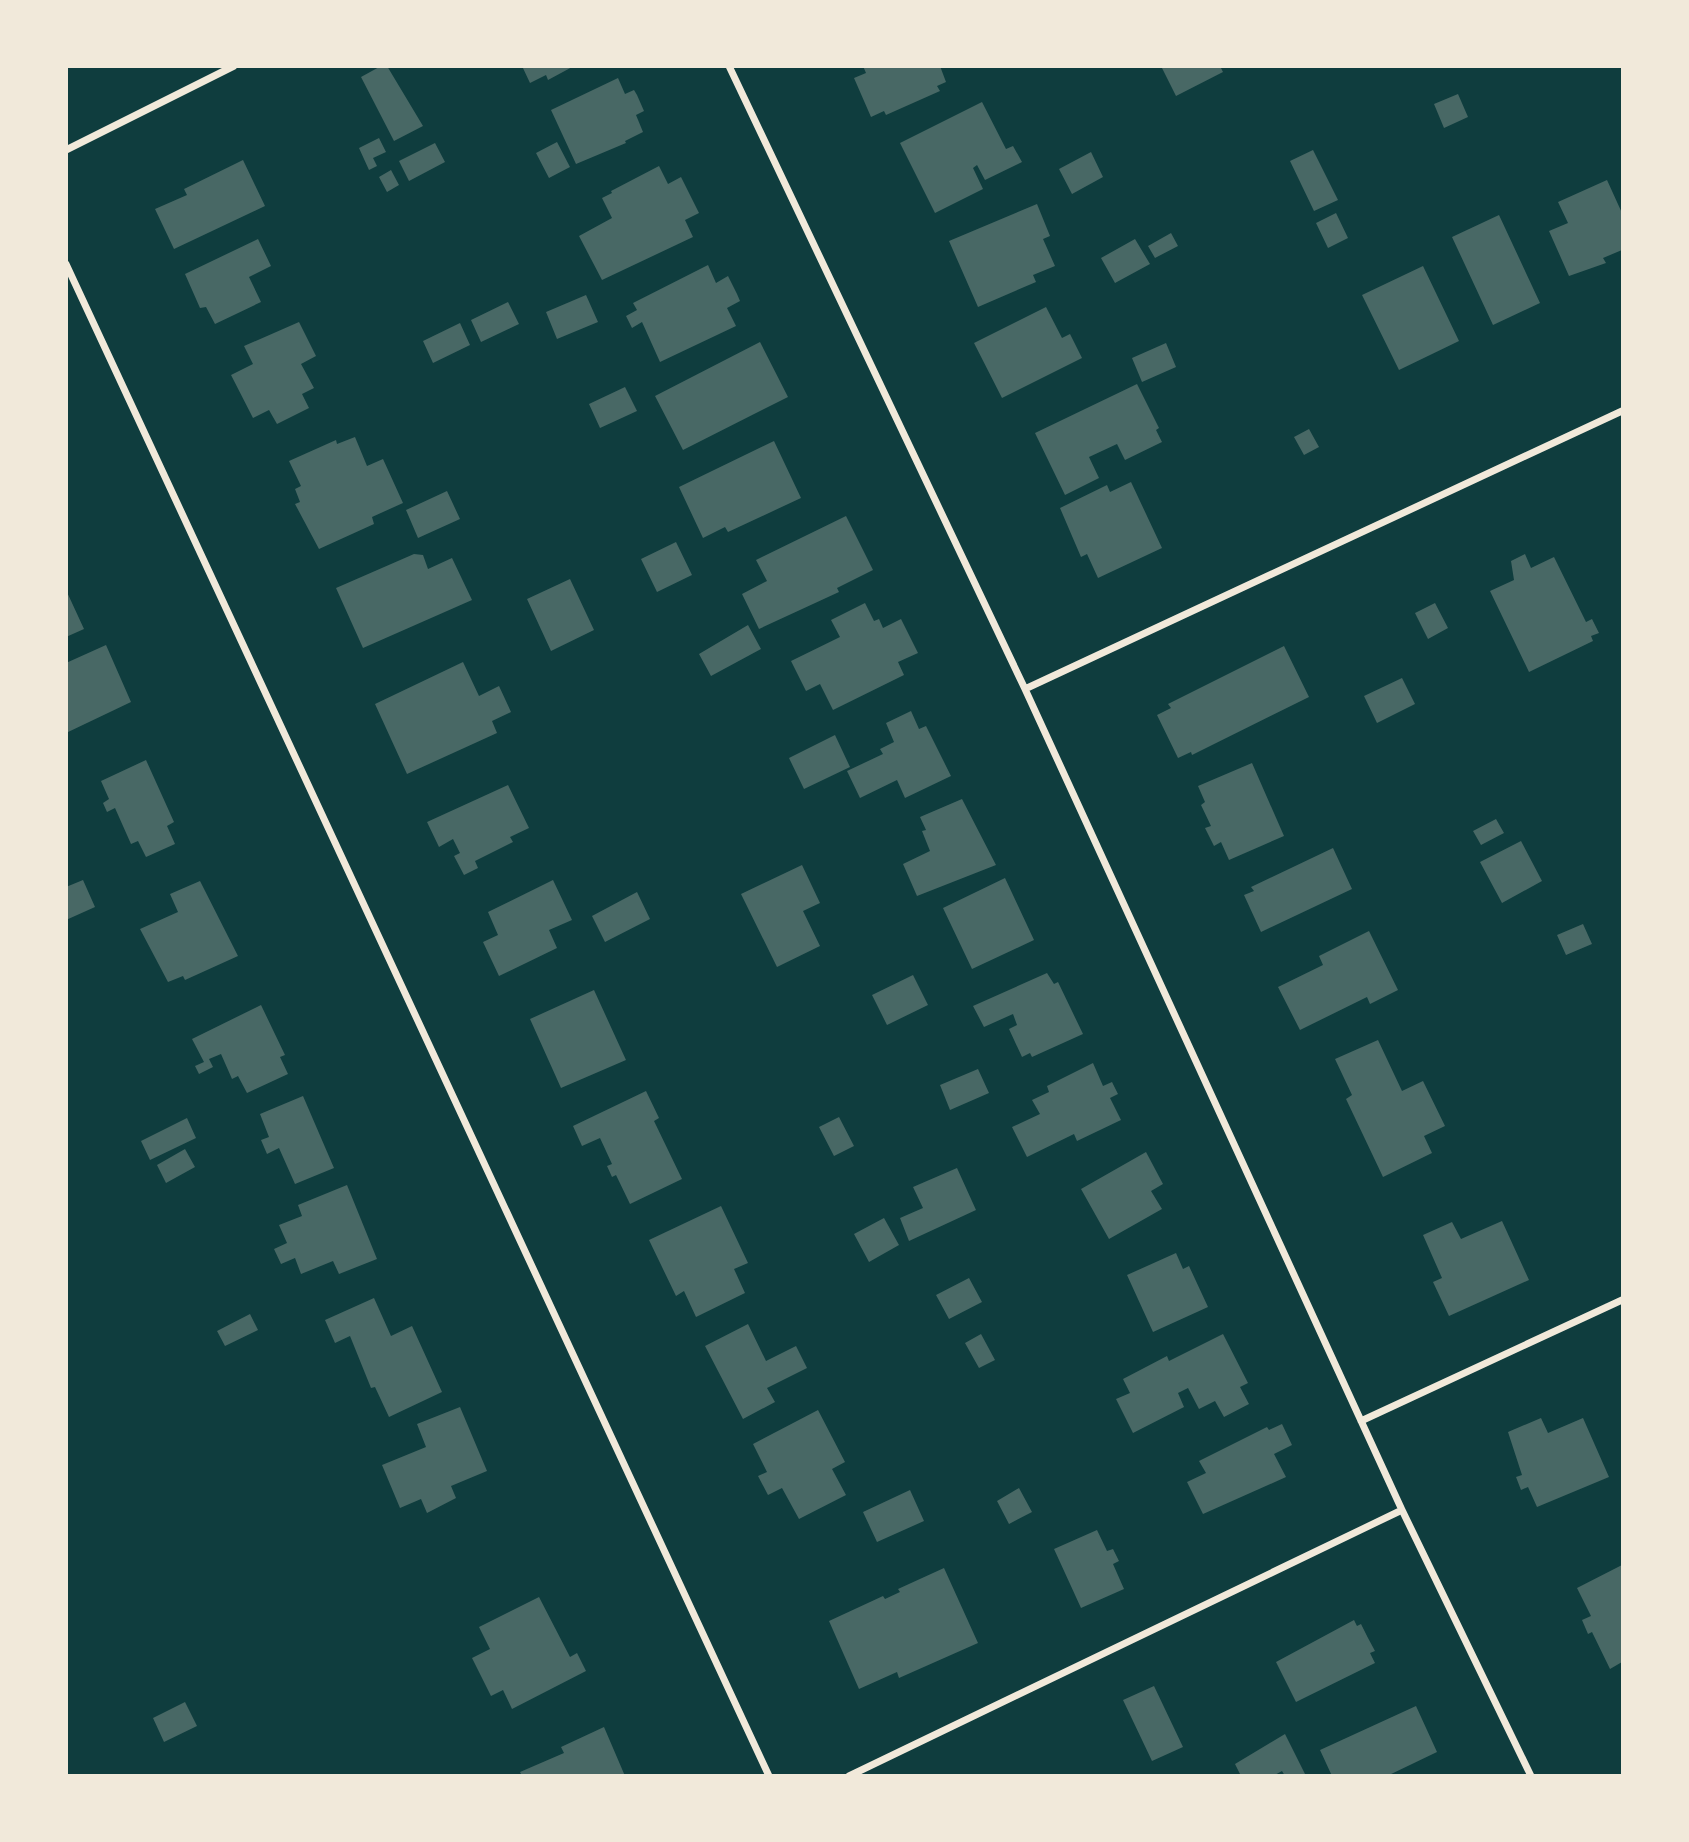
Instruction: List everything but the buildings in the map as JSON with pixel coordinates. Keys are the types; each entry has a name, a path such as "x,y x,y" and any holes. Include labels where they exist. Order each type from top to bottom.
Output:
{"street":[{"path":"66,149 234,66"},
{"path":"729,66 1025,689 1402,1510 1531,1776"},
{"path":"66,264 769,1776"},
{"path":"1025,689 1622,411"},
{"path":"1361,1421 1622,1300"},
{"path":"849,1776 1402,1510"}]}
